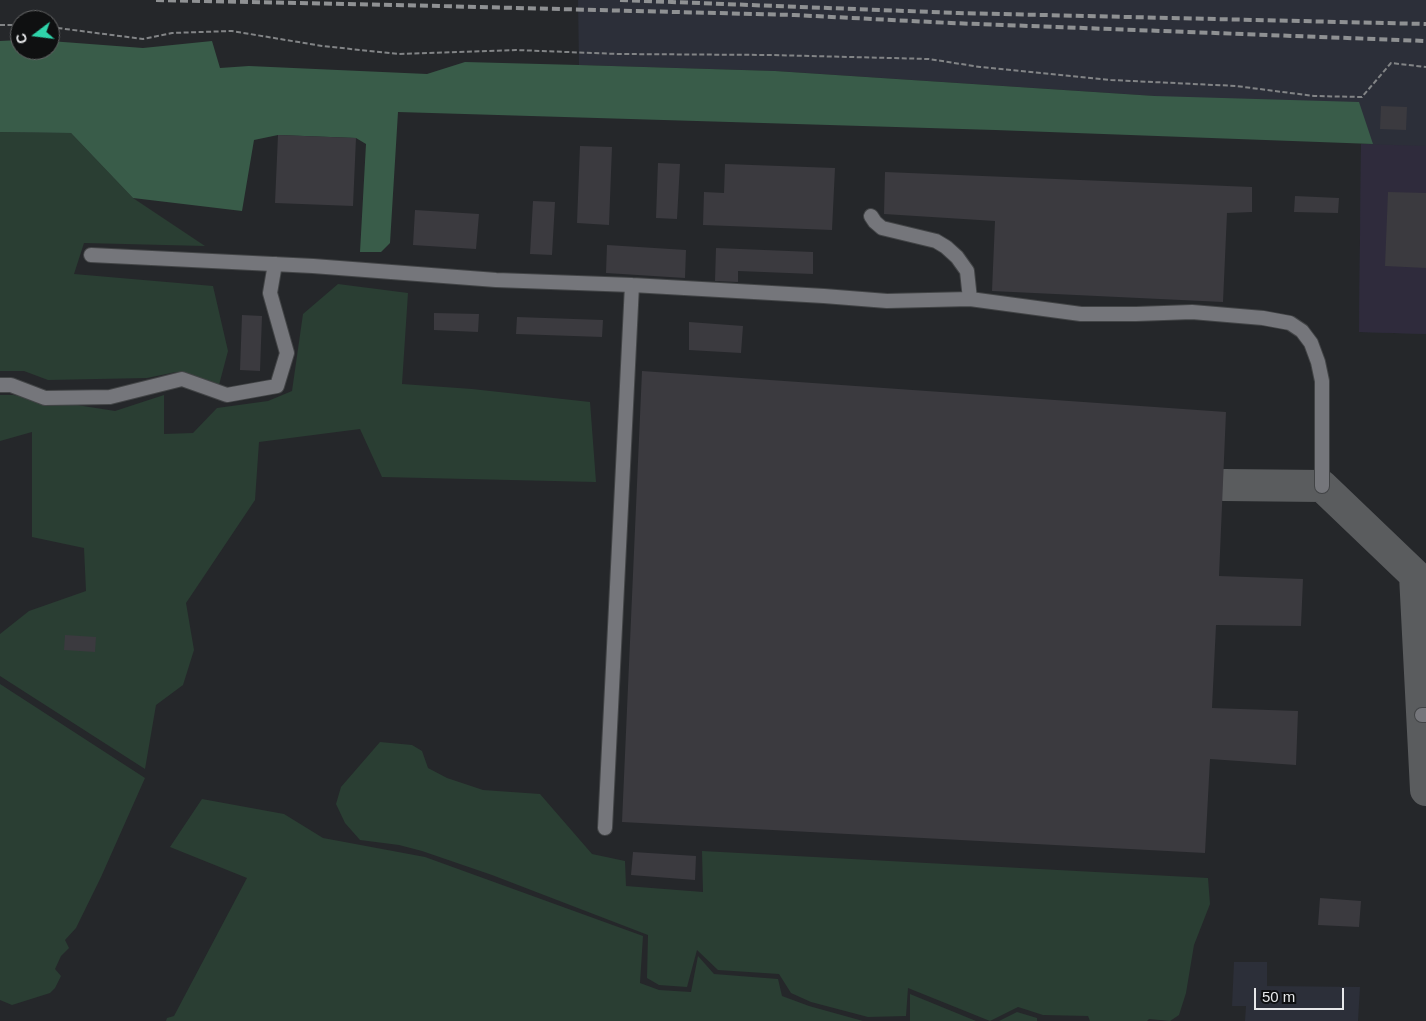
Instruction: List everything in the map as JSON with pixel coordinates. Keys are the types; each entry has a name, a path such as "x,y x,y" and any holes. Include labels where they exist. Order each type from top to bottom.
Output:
{"lane":[{"path":"871,216 882,228 936,242 946,247 958,257 967,272 970,299"},
{"path":"91,255 275,264 496,280 632,285 887,301 970,299 1080,314 1192,312 1263,318 1290,323 1302,331 1311,343 1322,381 1322,486"},
{"path":"0,385 11,385 45,398 110,398 182,379 227,396 277,386 287,353 270,293 275,264"},
{"path":"604,828 632,285"}],"path":[{"path":"60,28 142,39 172,33 232,31 322,46 400,54 516,50 618,54 929,59 980,67 1101,79 1236,86 1314,96 1362,97 1391,62 1426,67"}],"shaded area":[{"path":"578,0 1426,0 1426,334 1359,332 1361,144 1373,144 1155,96 775,71 579,65"},
{"path":"1361,144 1426,146 1426,334 1359,332"},
{"path":"1234,962 1267,962 1267,986 1360,987 1358,1021 1245,1021 1246,1006 1232,1006"}],"green space":[{"path":"10,40 10,60 60,60 60,42 143,48 212,41 220,68 249,66 427,74 465,62 579,65 775,71 1155,96 1359,102 1373,144 995,130 398,112 390,243 381,252 360,252 366,144 356,138 278,135 254,140 242,211 133,198 71,133 0,132 0,41"},
{"path":"0,132 71,133 133,198 205,246 84,243 74,274 213,286 228,351 219,385 176,372 147,378 48,380 24,371 0,371"},
{"path":"338,284 408,293 402,384 472,389 590,402 596,482 382,477 360,429 259,442 255,500 186,603 194,650 183,685 156,705 145,769 0,676 0,634 29,611 86,591 84,548 32,537 32,432 0,441 0,395 13,395 115,411 164,395 164,434 193,433 217,408 268,401 292,391 303,314"},
{"path":"0,684 145,778 76,928 65,940 69,948 61,956 55,969 61,976 55,988 50,993 12,1005 0,1000"},
{"path":"380,742 412,745 422,751 428,768 447,778 483,790 540,794 592,854 625,861 626,886 703,892 702,851 1208,878 1210,904 1194,945 1186,993 1179,1015 1170,1021 1149,1019 1147,1021 1090,1021 1088,1016 1043,1015 1018,1007 990,1021 908,988 906,1016 868,1017 811,1002 791,993 779,974 718,970 697,950 687,987 659,985 647,978 648,935 492,875 422,851 399,845 360,840 345,823 336,804 341,787"},
{"path":"202,799 284,814 323,838 425,857 643,936 640,983 659,990 691,992 698,956 714,974 778,979 782,996 809,1006 863,1021 166,1021 167,1018 174,1016 247,878 170,847"},
{"path":"910,994 976,1021 910,1021"},
{"path":"1017,1012 1037,1018 1037,1021 999,1021"}],"building":[{"path":"1381,106 1407,107 1406,130 1380,129"},
{"path":"278,135 356,138 353,206 275,203"},
{"path":"580,146 612,147 609,225 577,223"},
{"path":"658,163 680,164 677,219 656,218"},
{"path":"725,164 835,168 832,230 703,225 704,192 724,193"},
{"path":"885,172 1252,187 1252,212 1227,213 1223,302 992,291 995,221 884,214"},
{"path":"1388,192 1426,193 1426,268 1385,266"},
{"path":"1295,196 1339,198 1338,213 1294,212"},
{"path":"533,201 555,202 552,255 530,254"},
{"path":"415,210 479,214 476,249 413,245"},
{"path":"607,245 686,250 685,278 606,273"},
{"path":"716,248 813,252 813,274 738,271 738,282 715,281"},
{"path":"434,313 479,314 478,332 434,330"},
{"path":"242,315 262,316 260,371 240,370"},
{"path":"517,317 603,320 602,337 516,334"},
{"path":"689,322 743,326 741,353 689,350"},
{"path":"642,371 1226,412 1219,576 1303,579 1301,626 1216,625 1212,708 1298,711 1296,765 1210,759 1205,853 622,822"},
{"path":"65,635 96,637 95,652 64,650"},
{"path":"633,852 696,856 695,880 631,875"},
{"path":"1320,898 1361,901 1359,927 1318,925"}],"taxiway":[{"path":"1224,485 1322,486 1415,575 1426,790"}],"railway":[{"path":"156,0 794,15 951,23 1426,41"},
{"path":"620,0 958,13 1426,24"}]}
